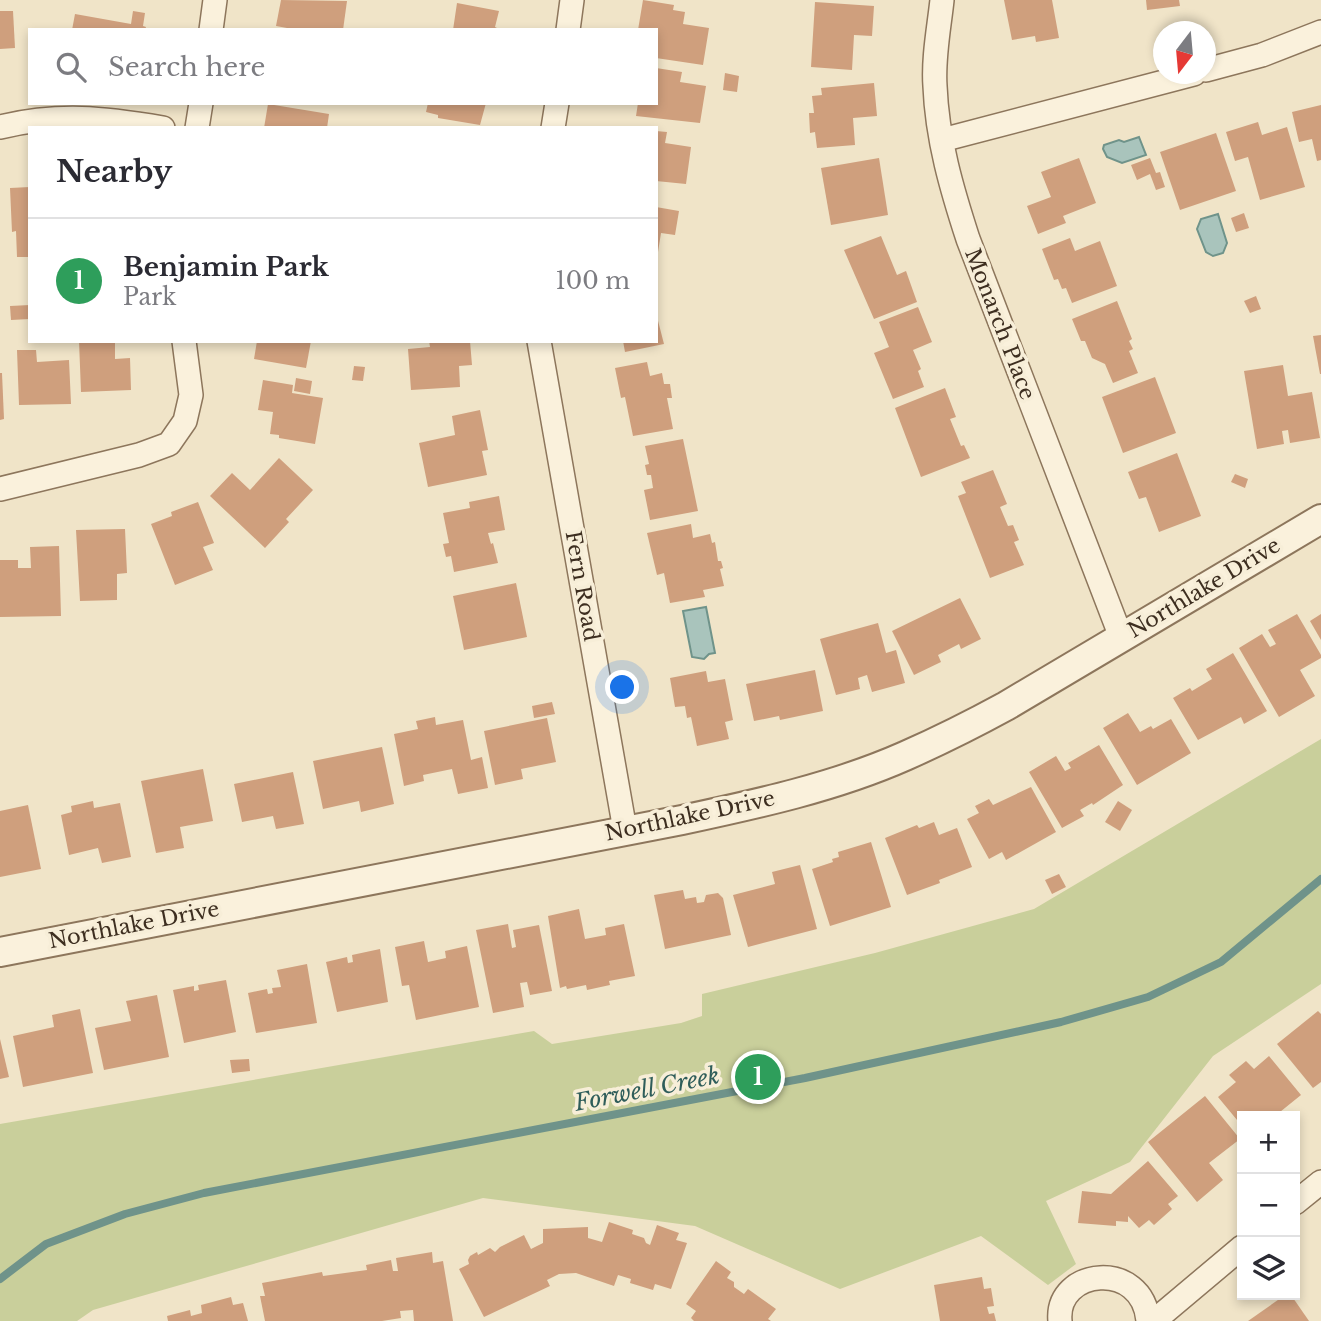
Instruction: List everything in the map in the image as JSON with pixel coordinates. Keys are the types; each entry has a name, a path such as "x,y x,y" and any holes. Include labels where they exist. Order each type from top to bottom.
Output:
{"street":[{"path":"211,28 215,0"},
{"path":"568,28 572,0"},
{"name":"Monarch Place","path":"942,0 934,76 942,140 953,192 968,239 1121,637"},
{"path":"1216,67 1262,55 1321,32"},
{"path":"942,140 1156,84"},
{"path":"197,126 201,105"},
{"path":"553,126 557,105"},
{"path":"0,127 34,119 75,117 113,119 152,126"},
{"path":"0,489 139,455 169,444 185,421 191,396 184,343"},
{"name":"Fern Road","path":"539,343 625,830"},
{"name":"Northlake Drive","path":"0,951 756,804 876,768 967,727 1321,519"},
{"path":"1300,1199 1321,1182"},
{"path":"1154,1321 1237,1251"},
{"path":"1060,1321 1063,1301 1070,1292 1082,1282 1105,1276 1120,1279 1133,1287 1143,1300 1148,1321"}],"green space":[{"path":"1321,739 1321,984 1213,1056 1130,1162 1046,1201 1076,1264 1048,1285 981,1236 840,1289 695,1226 483,1198 93,1310 77,1321 0,1321 0,1124 534,1031 552,1044 681,1023 702,1016 702,994 875,953 1034,909"}],"water":[{"path":"1139,137 1146,155 1122,163 1107,157 1103,149 1104,145 1119,140 1124,142"},
{"path":"1218,214 1227,243 1223,253 1213,256 1206,252 1197,229 1201,219"},
{"path":"706,607 715,653 704,659 692,657 683,611"}],"building":[{"path":"281,0 347,1 343,28 276,26"},
{"path":"643,0 674,5 673,10 685,12 683,24 709,28 703,65 658,58 658,28 638,28"},
{"path":"1004,0 1052,0 1059,38 1036,42 1035,36 1012,40"},
{"path":"1146,0 1179,0 1180,6 1147,10"},
{"path":"815,2 874,6 872,36 854,35 852,70 811,67"},
{"path":"457,3 499,11 495,27 497,28 453,28"},
{"path":"0,11 13,11 15,48 0,49"},
{"path":"133,11 145,13 143,26 146,28 72,28 75,14 131,24"},
{"path":"658,68 682,72 680,82 706,86 700,123 636,116 638,105 658,105"},
{"path":"725,73 739,76 737,92 723,90"},
{"path":"874,83 877,116 853,118 855,145 817,148 815,132 810,133 809,113 814,113 812,96 822,95 821,88"},
{"path":"268,105 329,114 327,126 264,126"},
{"path":"428,105 485,105 480,125 438,118 438,115 426,112"},
{"path":"1321,105 1321,160 1317,161 1312,139 1299,142 1292,112"},
{"path":"1258,122 1262,135 1287,127 1305,187 1260,200 1248,157 1235,161 1226,132"},
{"path":"658,131 667,132 665,143 691,147 686,184 658,181"},
{"path":"1216,133 1236,191 1180,210 1160,152"},
{"path":"879,158 888,215 831,225 821,168"},
{"path":"1079,158 1096,203 1063,216 1066,223 1038,234 1027,206 1051,197 1041,172"},
{"path":"1150,158 1156,173 1160,172 1165,187 1156,190 1150,174 1137,180 1131,165"},
{"path":"28,187 28,257 17,257 16,231 12,232 10,188"},
{"path":"658,207 679,211 675,235 661,233 658,252"},
{"path":"1244,213 1249,228 1236,232 1231,218"},
{"path":"881,236 897,275 906,271 917,302 874,319 844,250"},
{"path":"1070,238 1075,251 1100,241 1117,286 1072,303 1066,288 1062,289 1058,279 1054,280 1042,249"},
{"path":"1256,296 1261,309 1250,313 1244,301"},
{"path":"1117,301 1132,339 1129,341 1133,349 1129,351 1138,373 1113,383 1105,364 1092,358 1085,341 1081,341 1072,319"},
{"path":"28,305 28,319 11,320 10,306"},
{"path":"918,307 932,342 913,350 921,369 918,371 924,387 893,399 874,353 889,347 879,322"},
{"path":"658,321 664,344 625,352 623,343 658,343"},
{"path":"1321,335 1321,374 1320,374 1313,336"},
{"path":"79,343 115,343 115,359 130,358 131,390 81,392"},
{"path":"257,343 311,343 306,368 254,359"},
{"path":"429,343 470,343 472,365 459,366 460,387 411,390 408,349 430,347"},
{"path":"17,350 36,350 37,362 69,360 71,404 19,405"},
{"path":"647,362 650,376 662,373 664,384 670,384 672,398 667,398 673,429 633,436 625,397 621,398 615,368"},
{"path":"1283,365 1288,396 1312,392 1320,438 1290,443 1288,430 1282,431 1284,444 1257,449 1244,371"},
{"path":"354,366 365,367 363,381 352,380"},
{"path":"0,373 4,419 0,420"},
{"path":"1155,377 1176,433 1123,453 1102,397"},
{"path":"296,378 312,381 310,394 294,391"},
{"path":"263,380 293,385 292,393 323,398 315,444 270,434 273,412 258,410"},
{"path":"945,388 956,417 950,419 961,446 964,445 970,458 921,477 895,408"},
{"path":"480,410 488,450 482,451 487,475 428,487 419,443 455,435 452,416"},
{"path":"683,439 698,511 650,520 644,490 653,488 651,475 647,475 645,465 649,464 645,446"},
{"path":"1177,453 1201,516 1159,532 1146,497 1139,499 1128,472"},
{"path":"279,458 313,490 286,519 289,522 265,548 210,496 232,473 250,490"},
{"path":"993,470 1007,504 1000,507 1008,526 1013,525 1019,540 1014,542 1024,565 990,578 958,496 966,493 961,482"},
{"path":"1235,474 1248,479 1245,488 1231,482"},
{"path":"499,496 505,530 488,533 498,563 454,572 451,556 446,557 443,544 449,543 443,513 470,508 469,502"},
{"path":"198,502 214,543 203,547 213,570 175,585 151,524 172,516 171,512"},
{"path":"691,524 693,538 710,534 712,543 715,542 718,561 721,561 723,568 720,569 724,586 703,590 705,597 670,603 664,573 657,575 647,533"},
{"path":"125,529 127,573 117,574 117,600 80,601 76,530"},
{"path":"59,546 61,616 0,617 0,560 18,560 18,568 31,568 30,547"},
{"path":"516,583 527,637 464,650 453,596"},
{"path":"960,598 981,639 961,649 959,644 938,655 941,662 914,675 892,631"},
{"path":"1297,614 1321,655 1321,658 1300,670 1315,696 1279,717 1239,648 1262,634 1270,647 1276,644 1268,630"},
{"path":"1321,614 1321,640 1310,621"},
{"path":"878,623 886,653 896,650 905,683 872,692 867,675 858,678 860,689 836,695 820,639"},
{"path":"1233,653 1267,711 1244,724 1241,717 1198,740 1173,698 1212,679 1206,669"},
{"path":"815,670 823,711 780,720 779,716 754,721 746,684"},
{"path":"706,671 708,682 725,679 733,720 725,722 729,739 697,746 691,717 687,718 685,706 675,707 670,678"},
{"path":"552,702 555,714 534,718 532,706"},
{"path":"1128,713 1140,732 1151,726 1153,729 1171,719 1191,753 1137,785 1103,728"},
{"path":"435,717 436,725 463,720 471,760 482,757 488,788 458,794 452,769 423,775 424,781 404,786 394,734 418,729 416,721"},
{"path":"547,718 556,762 521,769 523,779 495,785 484,731"},
{"path":"1099,745 1123,785 1093,805 1092,803 1080,810 1084,816 1062,828 1029,772 1056,756 1065,771 1071,768 1068,763"},
{"path":"382,747 394,804 361,812 359,801 323,809 313,761"},
{"path":"203,769 213,821 180,827 184,848 156,853 141,781"},
{"path":"293,772 304,824 276,829 273,816 242,822 234,784"},
{"path":"1031,787 1056,832 1006,860 1002,852 989,859 967,819 979,813 975,806 989,799 993,805"},
{"path":"93,801 94,808 120,803 131,857 102,863 98,848 69,855 61,815 72,812 71,806"},
{"path":"1118,801 1132,810 1120,831 1105,822"},
{"path":"28,805 41,869 0,877 0,811"},
{"path":"934,822 939,835 957,828 972,867 907,895 885,838 917,825 919,828"},
{"path":"871,842 891,907 830,926 812,869 833,862 832,859 839,857 838,852"},
{"path":"800,865 817,929 748,947 733,895 775,884 772,872"},
{"path":"1059,874 1066,887 1052,894 1045,880"},
{"path":"683,890 685,899 696,897 697,903 704,902 706,895 718,893 723,898 731,935 665,949 654,895"},
{"path":"579,909 585,939 606,935 605,928 624,924 635,976 609,981 610,985 587,990 586,985 560,988 548,916"},
{"path":"508,924 512,948 516,947 513,930 539,925 552,991 530,995 527,982 520,983 524,1007 493,1013 476,930"},
{"path":"424,941 428,962 446,958 445,951 467,946 479,1007 416,1020 409,985 402,986 395,947"},
{"path":"380,949 388,1002 337,1012 326,962 347,957 348,963 353,962 352,955"},
{"path":"307,964 317,1023 256,1033 248,993 267,989 268,994 273,993 272,988 281,987 277,970"},
{"path":"226,980 236,1032 184,1043 173,990 194,986 194,991 199,990 198,985"},
{"path":"157,995 169,1057 104,1070 95,1028 131,1021 126,1001"},
{"path":"80,1009 93,1073 23,1087 13,1036 54,1027 52,1015"},
{"path":"1318,1011 1321,1014 1321,1082 1313,1088 1277,1044"},
{"path":"0,1039 9,1077 0,1079"},
{"path":"1269,1056 1301,1095 1281,1111 1237,1111 1237,1120 1218,1097 1236,1082 1229,1075 1246,1061 1254,1069"},
{"path":"249,1059 250,1071 232,1073 230,1060"},
{"path":"1205,1096 1237,1135 1237,1141 1209,1163 1223,1180 1197,1202 1148,1142"},
{"path":"1148,1161 1178,1196 1168,1204 1172,1209 1154,1225 1149,1220 1139,1228 1128,1216 1128,1222 1116,1221 1116,1226 1078,1223 1082,1191 1111,1194"},
{"path":"609,1222 633,1230 632,1234 644,1238 650,1245 657,1225 679,1233 676,1240 687,1243 671,1289 655,1284 653,1290 630,1283 631,1279 618,1275 614,1286 576,1273 559,1274 547,1280 550,1286 484,1317 459,1269 469,1264 470,1256 477,1252 478,1255 490,1248 495,1252 524,1235 531,1249 543,1243 543,1229 588,1227 588,1238 602,1242"},
{"path":"432,1252 433,1263 443,1261 453,1321 414,1321 413,1310 400,1311 401,1318 382,1321 265,1321 260,1296 265,1296 262,1283 322,1272 323,1276 367,1270 366,1265 391,1260 393,1271 398,1271 396,1258"},
{"path":"716,1261 731,1272 727,1278 734,1282 734,1287 744,1294 748,1289 776,1309 768,1319 771,1321 694,1321 691,1318 696,1311 686,1304"},
{"path":"982,1277 984,1289 991,1288 994,1306 987,1307 989,1314 994,1313 996,1321 940,1321 934,1285"},
{"path":"231,1297 233,1305 243,1303 248,1321 168,1321 167,1316 190,1310 191,1316 202,1313 201,1305"},
{"path":"1278,1300 1294,1300 1309,1321 1248,1321"}],"waterway":[{"name":"Forwell Creek","path":"0,1279 46,1244 125,1214 204,1193 805,1078 1061,1022 1148,997 1221,962 1321,879"}],"place":[{"name":"Benjamin Park","path":"758,1077"}]}
